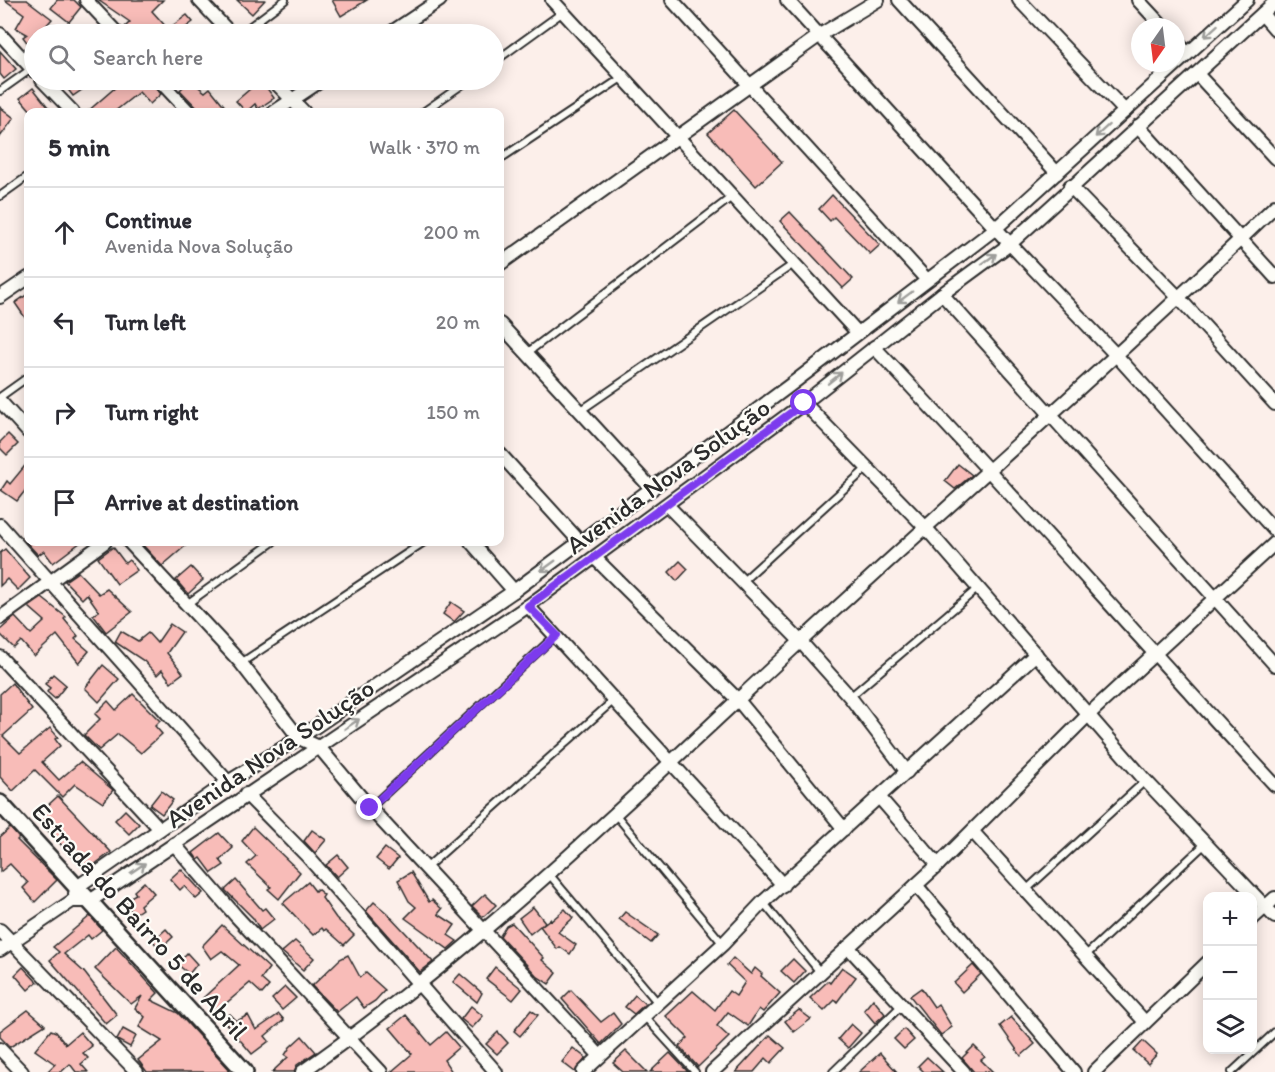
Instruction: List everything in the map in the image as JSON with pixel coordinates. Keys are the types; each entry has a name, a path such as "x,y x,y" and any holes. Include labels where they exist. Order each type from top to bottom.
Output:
{"street":[{"path":"86,0 109,24"},
{"path":"199,0 222,24"},
{"path":"404,24 440,0"},
{"path":"552,0 857,332"},
{"path":"672,0 927,280"},
{"path":"787,0 1010,244 1116,354 1275,531"},
{"path":"504,261 820,35 878,0"},
{"path":"899,0 1057,173"},
{"path":"1019,0 1125,111"},
{"path":"1138,0 1155,18"},
{"name":"Avenida Nova Solução","path":"0,950 160,829 228,782 299,738 514,591 996,228 1246,0"},
{"name":"Avenida Nova Solução","path":"90,901 528,606 667,506 804,403 942,294 1010,244 1070,186 1275,3"},
{"path":"1262,15 1275,28"},
{"path":"0,34 24,60"},
{"path":"1197,74 1275,158"},
{"path":"52,90 69,108"},
{"path":"168,90 185,108"},
{"path":"282,90 300,108"},
{"path":"280,108 307,90"},
{"path":"1138,126 1275,277"},
{"path":"1070,186 1178,297 1275,404"},
{"path":"302,1072 417,986 616,815 800,641 1275,206"},
{"path":"0,297 24,281"},
{"path":"942,294 1275,665"},
{"path":"504,328 652,489"},
{"path":"874,347 989,469 1153,654 1275,786"},
{"path":"0,399 24,427"},
{"path":"804,403 925,527 977,589 1204,845 1270,902 1275,917"},
{"path":"504,458 580,542"},
{"path":"667,506 800,641 850,697 907,772"},
{"path":"0,525 228,782"},
{"path":"712,1072 938,865 1088,715 1275,543"},
{"path":"0,618 99,546"},
{"path":"133,546 241,663 299,738 319,747 370,808 600,1056"},
{"path":"475,546 514,591"},
{"path":"595,558 738,700 844,829"},
{"path":"528,606 557,635 783,885"},
{"path":"583,1072 723,944 763,902 1036,654"},
{"path":"0,657 160,829"},
{"path":"246,794 308,857 417,986 496,1072"},
{"path":"879,797 938,865"},
{"name":"Estrada do Bairro 5 de Abril","path":"0,803 75,894 90,901 245,1072"},
{"path":"973,832 1145,1022"},
{"path":"174,844 229,909 351,1037 381,1072"},
{"path":"916,885 1074,1072"},
{"path":"1257,914 1270,902"},
{"path":"0,930 137,1072"},
{"path":"848,947 959,1070"},
{"path":"1094,1072 1203,967"},
{"path":"0,1049 22,1072"}],"lane":[{"path":"253,24 285,0"},
{"path":"504,55 563,12"},
{"path":"0,91 24,76"},
{"path":"504,156 624,77"},
{"path":"429,108 455,90"},
{"path":"0,195 24,179"},
{"path":"526,353 733,195"},
{"path":"580,411 796,263"},
{"path":"0,399 24,380"},
{"path":"742,582 868,468"},
{"path":"187,604 267,546"},
{"path":"241,663 418,546"},
{"path":"850,697 977,589"},
{"path":"370,808 557,635"},
{"path":"426,867 615,699"},
{"path":"1026,890 1145,780"},
{"path":"616,815 723,944"},
{"path":"1086,955 1204,845"},
{"path":"549,874 659,1004"},
{"path":"763,902 820,972"},
{"path":"832,1072 902,1005"},
{"path":"645,1017 695,1072"},
{"path":"1232,1072 1275,1032"}],"building":[{"path":"5,0 27,0 52,19 48,24 24,24 24,32 16,28 24,14"},
{"path":"57,0 74,0 81,7 69,22 51,8"},
{"path":"98,0 163,0 152,11 164,24 128,24 130,22"},
{"path":"237,0 265,0 252,14"},
{"path":"332,0 367,0 341,16"},
{"path":"187,15 193,22 190,24 175,24"},
{"path":"0,51 16,69 4,79 0,74"},
{"path":"30,90 35,90 49,108 29,108 20,98"},
{"path":"68,90 82,90 73,96"},
{"path":"112,90 158,90 161,94 150,104 139,92 119,108 92,108"},
{"path":"180,90 205,92 212,90 226,108 197,108"},
{"path":"249,90 268,90 274,98 259,108 255,104 250,108 242,108 236,101"},
{"path":"0,107 14,118 0,137"},
{"path":"734,110 782,162 756,186 708,133"},
{"path":"832,195 880,245 870,254 834,217 830,221 819,209"},
{"path":"790,212 853,279 843,288 780,221"},
{"path":"24,297 24,316 15,303"},
{"path":"8,434 18,444 7,455 0,448 0,442"},
{"path":"958,464 972,475 955,489 945,481"},
{"path":"24,467 24,492 17,501 1,490 7,481 10,484"},
{"path":"30,546 76,546 53,563 44,551 38,555"},
{"path":"144,546 185,546 162,566"},
{"path":"113,547 125,563 129,560 137,570 117,584 98,558"},
{"path":"5,549 30,578 18,590 7,579 0,586 0,553"},
{"path":"680,561 688,569 677,581 669,572"},
{"path":"191,567 203,580 188,594 176,580"},
{"path":"78,572 99,594 107,589 132,612 106,632 93,615 99,611 87,594 82,599 65,581"},
{"path":"42,598 66,617 64,619 78,636 75,639 89,651 79,663 57,635 34,656 21,641 14,648 0,634 0,630 15,617 31,634 45,621 29,607"},
{"path":"451,602 464,611 454,622 443,614"},
{"path":"170,624 182,632 167,653 183,673 171,682 162,670 157,675 144,661 115,642 121,631 138,641 148,633 157,643"},
{"path":"103,665 119,679 99,702 85,688"},
{"path":"53,674 66,685 55,699 47,692 50,688 45,684"},
{"path":"12,683 32,710 3,736 20,753 50,728 58,737 55,739 60,746 42,762 59,780 80,762 113,790 103,803 75,784 62,797 35,770 13,791 0,777 0,694"},
{"path":"133,694 160,721 155,726 162,734 141,753 118,734 99,750 84,735 100,719 95,714 108,701 116,710"},
{"path":"161,791 173,800 162,814 150,805"},
{"path":"58,796 111,852 86,871 35,817"},
{"path":"125,810 139,824 129,834 115,820"},
{"path":"253,827 300,872 279,899 268,889 271,887 247,864 256,856 242,841"},
{"path":"10,828 19,838 17,840 57,880 35,902 23,888 28,883 10,864 0,872 0,837"},
{"path":"312,830 326,840 315,853 304,841"},
{"path":"219,833 233,848 220,860 224,865 212,873 201,858 198,860 193,853"},
{"path":"385,848 398,858 389,869 376,859"},
{"path":"338,855 348,867 337,877 326,865"},
{"path":"181,869 203,893 196,899 184,886 180,890 170,879"},
{"path":"411,872 429,902 432,900 442,909 438,914 455,925 448,935 457,941 448,949 405,918 416,907 409,901 398,880"},
{"path":"236,880 262,910 265,908 274,919 260,930 253,918 225,890"},
{"path":"144,882 154,893 140,905 142,909 133,915 125,900 136,894 134,891"},
{"path":"308,882 315,891 317,889 324,895 322,898 336,918 354,935 344,945 326,929 324,931 322,928 313,935 283,903"},
{"path":"485,894 496,905 483,917 472,906"},
{"path":"374,902 433,962 420,972 366,911"},
{"path":"533,907 545,922 541,926 565,909 573,918 558,932 576,945 570,954 560,947 557,949 540,926 530,934 519,918"},
{"path":"625,912 658,935 651,943 619,919"},
{"path":"90,916 102,930 91,939 88,935 64,954 84,972 117,1015 106,1024 50,960 59,952 53,947"},
{"path":"512,923 544,958 542,960 557,973 549,984 538,977 500,936 506,926"},
{"path":"222,925 269,968 261,979 269,986 262,994 250,983 217,1011 203,998 239,965 222,951 211,959 202,946"},
{"path":"166,929 173,937 160,949 153,941"},
{"path":"295,941 314,958 303,970 282,952"},
{"path":"116,947 158,993 151,1000 178,1013 230,1070 227,1072 147,1072 138,1060 162,1041 139,1027 145,1017 135,1008 142,996 131,1004 95,969"},
{"path":"187,953 197,964 189,974 177,964"},
{"path":"348,955 360,977 366,973 385,990 375,1001 364,1008 356,997 337,1012 312,986 340,959"},
{"path":"733,958 751,974 755,968 780,993 763,1012 759,1009 748,1026 728,1012 717,1026 729,1037 698,1067 679,1046 688,1038 666,1016 693,991 715,1010 729,991 736,996 745,982 727,965"},
{"path":"793,959 805,971 794,983 781,971"},
{"path":"973,965 981,974 962,992 954,983"},
{"path":"23,967 37,982 28,990 15,975"},
{"path":"495,967 522,989 513,1000 486,979"},
{"path":"842,967 856,977 837,1002 835,1000 824,1011 810,998 828,981 830,983"},
{"path":"460,974 482,993 477,1002 453,982"},
{"path":"285,987 296,998 282,1010 272,999"},
{"path":"921,988 934,1007 938,1004 952,1027 941,1035 910,996"},
{"path":"571,990 601,1022 613,1013 621,1024 601,1044 562,999"},
{"path":"635,995 645,1004 634,1014 625,1007"},
{"path":"873,999 885,1014 875,1023 864,1010"},
{"path":"471,1006 483,1016 472,1028 461,1019"},
{"path":"28,1010 45,1025 10,1047 0,1037 0,1031"},
{"path":"531,1010 538,1015 520,1036 514,1031"},
{"path":"799,1010 811,1019 794,1032 785,1021"},
{"path":"230,1014 237,1021 248,1015 256,1030 279,1014 284,1020 265,1036 269,1041 252,1054 223,1020"},
{"path":"406,1015 431,1045 446,1032 459,1047 444,1060 452,1072 391,1072 412,1054 390,1028"},
{"path":"1011,1017 1035,1044 1021,1056 1000,1026"},
{"path":"851,1024 861,1033 848,1048 838,1039"},
{"path":"123,1029 136,1036 130,1047 117,1040"},
{"path":"904,1029 914,1040 904,1049 894,1039"},
{"path":"51,1030 56,1032 66,1044 80,1032 92,1046 83,1053 88,1058 81,1064 88,1072 76,1072 70,1064 61,1072 47,1072 55,1064 35,1050"},
{"path":"498,1032 508,1043 497,1054 486,1044"},
{"path":"770,1035 785,1048 771,1063 766,1058 754,1072 736,1072"},
{"path":"302,1036 316,1052 297,1065 294,1072 272,1072 288,1057 285,1055 290,1047"},
{"path":"1143,1041 1157,1054 1148,1064 1134,1051"},
{"path":"974,1046 985,1057 981,1060 993,1072 974,1072 962,1058"},
{"path":"573,1048 586,1058 575,1072 562,1062"},
{"path":"626,1051 647,1072 623,1072 613,1063"},
{"path":"670,1053 688,1072 650,1072"},
{"path":"880,1053 897,1072 859,1072"},
{"path":"927,1057 943,1072 924,1072 918,1066"}],"route":[{"path":"370,808 557,635 528,606 667,506 804,403"}]}
